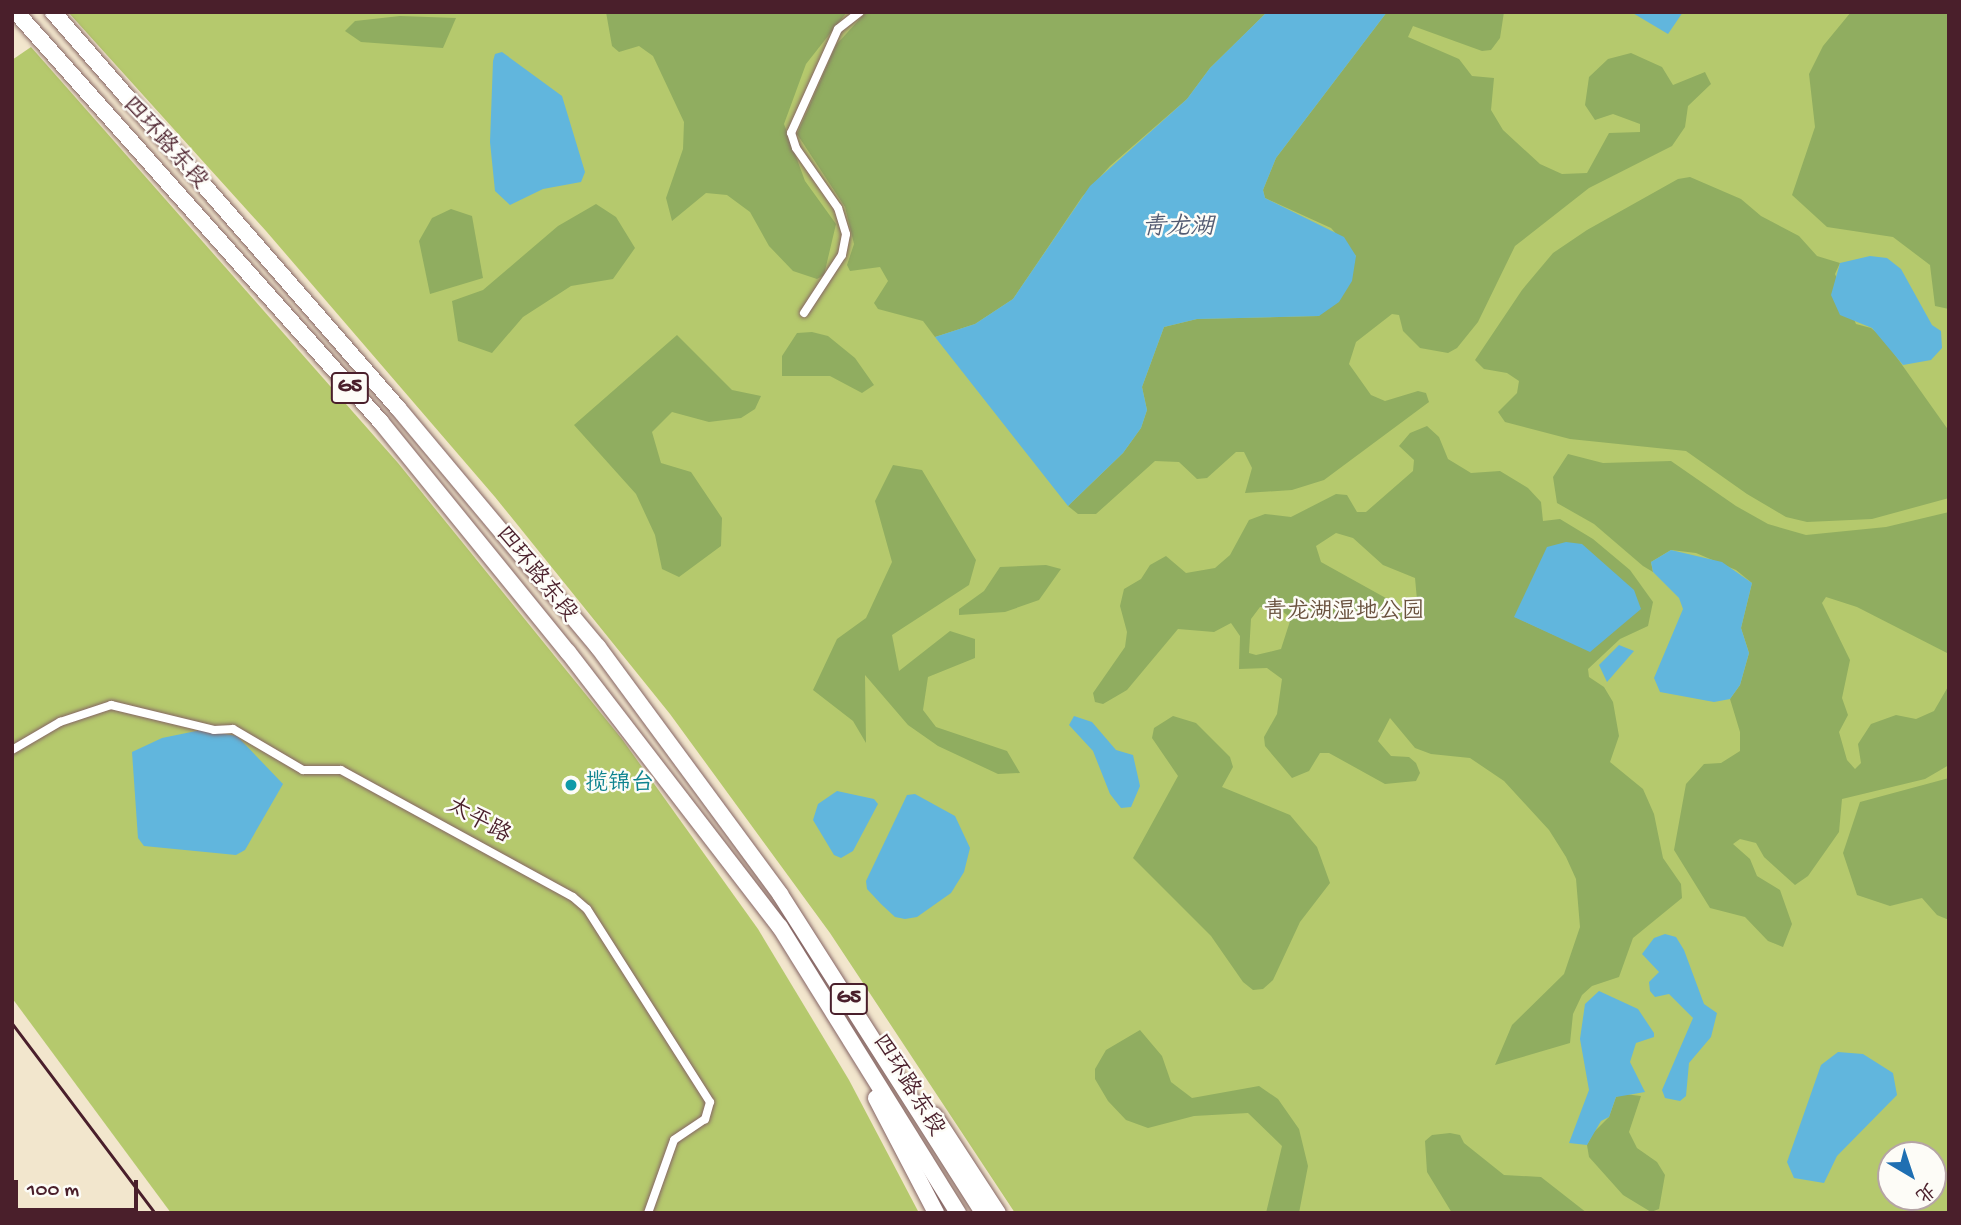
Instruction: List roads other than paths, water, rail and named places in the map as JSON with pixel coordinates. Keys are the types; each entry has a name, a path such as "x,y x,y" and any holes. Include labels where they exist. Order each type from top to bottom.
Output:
{"highway":[{"name":"四环路东段","path":"16,12 380,421 688,807 817,984 958,1213"},
{"name":"四环路东段","path":"53,12 524,556 707,792 875,1039 983,1213"},
{"path":"817,984 936,1213"},
{"path":"875,1039 957,1144 998,1213"}],"street":[{"path":"804,313 842,255 846,234 838,208 796,148 791,133 838,29 860,12"},
{"name":"太平路","path":"12,750 60,722 111,705 214,730 233,729 303,770 341,771 573,897 587,909 710,1102 705,1119 674,1140 648,1213"}],"water":[{"name":"青龙湖","path":"1267,12 1387,12 1276,158 1263,190 1265,198 1344,237 1356,256 1352,281 1339,302 1319,316 1197,319 1164,327 1142,387 1147,410 1141,428 1123,453 1068,506 935,337 975,324 1013,299 1090,186 1187,99 1210,68"},
{"path":"1631,12 1683,12 1668,34"},
{"path":"502,52 562,96 585,172 581,182 543,189 510,205 495,191 490,142 493,61 495,54"},
{"path":"1870,256 1887,258 1901,269 1932,325 1941,331 1942,348 1931,360 1903,365 1872,328 1840,315 1831,295 1840,263"},
{"path":"1566,542 1582,544 1634,590 1641,609 1590,652 1514,617 1547,547"},
{"path":"1671,550 1722,562 1752,583 1741,628 1749,653 1740,685 1730,699 1714,702 1660,692 1654,678 1683,609 1679,598 1653,572 1651,562"},
{"path":"1619,645 1634,651 1607,682 1599,665"},
{"path":"1074,716 1092,722 1116,750 1133,755 1140,786 1131,807 1121,808 1110,794 1093,751 1069,725"},
{"path":"201,730 237,736 283,784 245,850 236,855 144,846 138,838 132,752 162,738"},
{"path":"837,791 874,799 878,804 853,851 841,858 834,855 813,820 818,804"},
{"path":"915,794 955,816 970,848 964,872 951,893 917,917 905,919 895,917 881,904 867,889 866,881 907,795"},
{"path":"1665,934 1676,937 1684,950 1704,1004 1717,1013 1711,1037 1689,1063 1686,1096 1680,1101 1665,1098 1662,1090 1693,1018 1669,994 1655,997 1650,991 1649,982 1659,972 1642,954 1654,938"},
{"path":"1599,991 1638,1009 1654,1033 1654,1037 1636,1043 1630,1062 1645,1092 1616,1097 1609,1117 1601,1121 1587,1145 1569,1143 1589,1090 1580,1039 1585,1004"},
{"path":"1838,1052 1863,1054 1893,1073 1897,1095 1837,1156 1824,1183 1794,1178 1787,1162 1821,1065"}],"railway":[{"path":"12,1023 155,1213"}],"place":[{"name":"揽锦台","path":"571,785"}],"park label":[{"name":"青龙湖湿地公园","path":"1344,613"}]}
